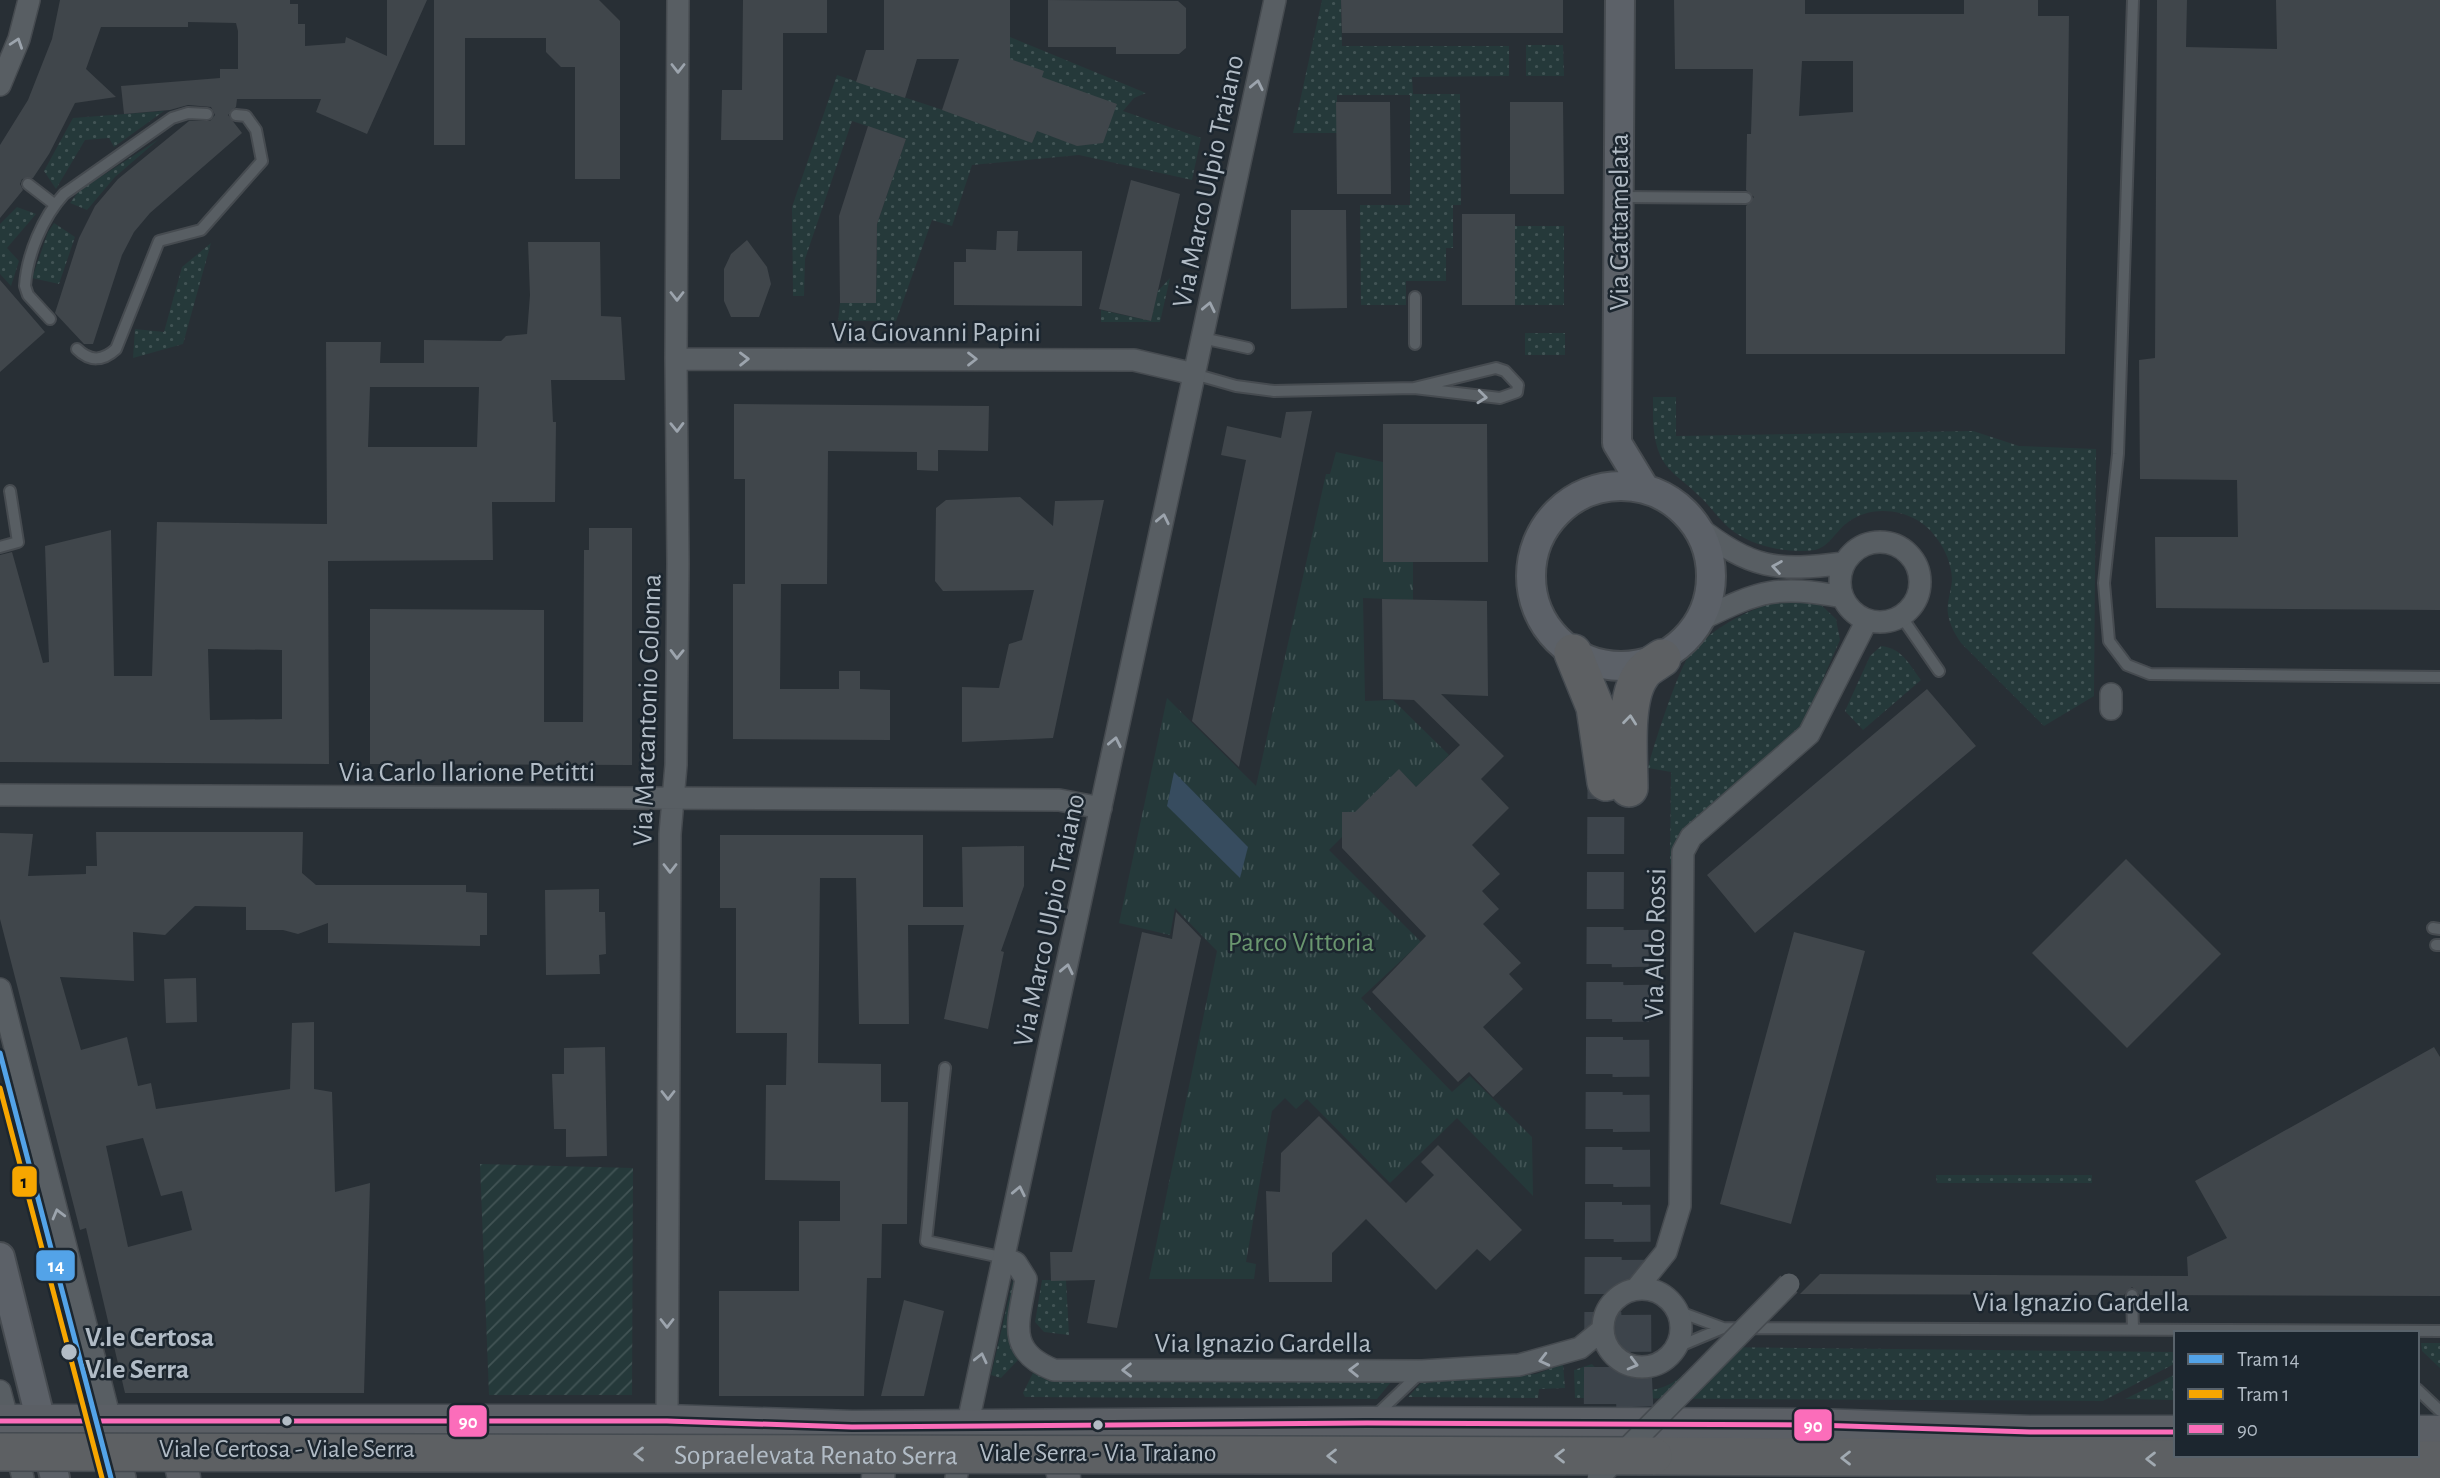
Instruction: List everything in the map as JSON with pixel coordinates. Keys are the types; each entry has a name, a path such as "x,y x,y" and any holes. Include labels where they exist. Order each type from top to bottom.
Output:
{"highway":[{"path":"1573,653 1595,707 1618,785 1629,736 1633,691 1641,674 1661,658"},
{"path":"3,1431 138,1469 222,1478"},
{"name":"Sopraelevata Renato Serra","path":"138,1469 1653,1457 2440,1460"},
{"path":"0,1478 138,1469"}],"main road":[{"path":"3,1431 41,1420 104,1423 667,1421 852,1427 1367,1423 1815,1425 2030,1432 2174,1432"},
{"path":"184,1478 175,1441 185,1421"},
{"path":"1064,1478 1059,1457 1072,1433 1095,1425"},
{"path":"1653,1457 1815,1425 2037,1459"},
{"path":"852,1427 873,1440 881,1459 878,1478"},
{"path":"2419,1432 2440,1432"}],"street":[{"path":"0,85 19,39 29,0"},
{"name":"Via Marcantonio Colonna","path":"667,1421 671,800 676,765 678,0"},
{"name":"Via Marco Ulpio Traiano","path":"956,1478 1275,0"},
{"name":"Via Gattamelata","path":"1591,491 1617,443 1620,0"},
{"name":"Via Giovanni Papini","path":"676,359 1134,360 1194,374"},
{"path":"1617,443 1645,489"},
{"path":"1697,526 1707,548 1712,572 1710,596 1702,618 1685,641 1661,658 1640,665 1617,667 1594,663 1573,653 1551,634 1537,609 1530,581 1534,552 1546,526 1565,505 1591,491 1618,486 1645,489 1665,497 1683,510 1697,526 1729,549 1764,565 1793,569 1844,562"},
{"path":"1877,541 1902,548 1912,557 1920,583 1911,608 1890,621 1867,620 1857,615 1843,597 1840,574 1844,562 1864,544 1877,541"},
{"path":"1702,618 1769,590 1803,590 1843,597"},
{"name":"Via Aldo Rossi","path":"1636,1289 1666,1252 1676,1226 1681,1189 1683,852 1691,837 1809,734 1867,620"},
{"name":"Via Carlo Ilarione Petitti","path":"0,795 1059,800 1101,808"},
{"path":"0,989 104,1423 138,1469"},
{"name":"Via Aldo Rossi","path":"1666,1252 1672,1305"},
{"path":"0,1257 55,1478"},
{"name":"Via Ignazio Gardella","path":"1004,1258 1016,1264 1026,1279 1017,1331 1019,1341 1031,1358 1054,1370 1422,1371 1519,1365 1546,1360 1580,1348 1603,1329"},
{"path":"1598,1478 1789,1284"},
{"name":"Via Ignazio Gardella","path":"1672,1305 1654,1291 1636,1289 1623,1294 1612,1303 1605,1315 1603,1329 1612,1353 1636,1367 1658,1364 1675,1348"},
{"path":"1672,1305 1681,1330 1675,1348"},
{"path":"0,1391 3,1431 23,1478"}],"lane":[{"path":"2133,0 2118,454 2104,583 2109,641 2127,664 2150,674 2440,677"},
{"path":"50,319 28,295 25,286 44,218 54,204 64,194 172,118 188,114 207,114"},
{"path":"77,349 85,357 97,359 116,349 159,241 201,230 262,161 256,130 246,116 236,115"},
{"path":"29,184 54,204"},
{"path":"1618,197 1746,198"},
{"path":"1415,297 1415,344"},
{"path":"1202,338 1248,348"},
{"path":"1194,374 1236,386 1274,391 1414,388 1500,398 1517,392 1518,384 1505,371 1496,368 1414,388"},
{"path":"0,547 18,542 10,491"},
{"path":"1901,616 1939,671"},
{"path":"945,1068 926,1241 1004,1258"},
{"path":"2132,1295 2133,1329"},
{"name":"Via Ignazio Gardella","path":"1672,1305 1723,1328"},
{"name":"Via Ignazio Gardella","path":"1675,1348 1723,1328 2440,1331"},
{"path":"1367,1423 1422,1371"},
{"path":"2419,1391 2440,1411"}],"green space":[{"path":"1322,0 1341,0 1342,46 1509,46 1509,76 1412,77 1413,94 1460,94 1461,205 1453,205 1453,248 1446,248 1446,281 1406,281 1406,305 1361,305 1360,205 1410,205 1410,95 1337,95 1337,133 1293,133"},
{"path":"1010,37 1146,93 1134,98 1123,111 1201,138 1192,180 1079,155 972,165 952,226 932,220 896,321 838,321 840,303 876,303 877,224 906,139 852,121 805,259 804,296 793,296 792,207 837,75 985,124 1010,50"},
{"path":"1526,45 1563,45 1564,76 1526,76"},
{"path":"164,111 114,147 109,138 85,140 56,189 44,171 73,118"},
{"path":"159,139 115,177 87,210 70,203 79,191"},
{"path":"17,207 36,214 7,248 19,261 11,286 0,274 0,224"},
{"path":"54,223 75,237 59,284 32,278 48,232"},
{"path":"1515,226 1564,226 1564,305 1515,305"},
{"path":"211,243 183,344 133,358 135,329 164,332 182,267"},
{"path":"1170,278 1160,322 1101,322 1101,310 1151,321 1157,292"},
{"path":"1525,333 1565,333 1565,355 1525,355"},
{"path":"1653,397 1676,397 1676,436 1973,431 2019,446 2096,449 2094,696 2044,726 1959,640 1948,614 1952,578 1949,561 1936,537 1924,525 1909,516 1891,511 1863,514 1847,523 1824,546 1804,551 1758,544 1729,528 1663,461 1654,434"},
{"name":"Parco Vittoria","path":"1336,452 1383,462 1413,562 1413,600 1363,598 1365,701 1393,700 1449,755 1416,787 1399,770 1387,813 1342,812 1342,837 1329,850 1421,942 1361,998 1452,1092 1470,1076 1532,1137 1533,1196 1457,1118 1390,1183 1307,1099 1296,1109 1285,1098 1272,1111 1246,1262 1256,1264 1254,1279 1149,1279 1217,951 1175,908 1170,935 1119,923 1167,698 1256,786 1326,474 1330,474"},
{"path":"1787,599 1819,603 1836,619 1840,640 1803,724 1791,738 1680,832 1670,866 1671,772 1648,768 1684,664 1699,645 1721,627 1760,607"},
{"path":"1881,646 1900,653 1921,680 1863,730 1845,711 1870,656"},
{"path":"480,1164 633,1168 632,1395 489,1395"},
{"path":"1936,1175 2092,1175 2092,1183 1937,1183"},
{"path":"1013,1280 1019,1282 1009,1332 1010,1342 1018,1360 1001,1378 991,1375"},
{"path":"1042,1280 1066,1280 1069,1335 1044,1332 1035,1322"},
{"path":"2421,1343 2440,1343 2440,1368 2422,1351"},
{"path":"1717,1347 2174,1352 2174,1364 2103,1401 1575,1398 1574,1370 1592,1364 1617,1384 1649,1390 1676,1381"},
{"path":"1563,1364 1565,1388 1539,1389 1538,1398 1408,1397 1421,1383 1536,1374"},
{"path":"1033,1373 1047,1380 1391,1382 1377,1399 1025,1397 1023,1393"},
{"path":"2174,1375 2174,1400 2125,1399"}],"water":[{"path":"1174,772 1248,847 1240,878 1167,806"}],"building":[{"path":"60,0 290,0 290,4 298,4 298,24 305,24 305,46 345,43 346,37 387,56 387,0 427,0 367,134 316,112 321,99 237,99 236,107 228,115 242,133 150,213 134,232 122,255 93,344 84,344 55,313 79,238 95,206 118,179 189,121 210,121 215,115 211,107 188,105 170,110 124,114 121,86 220,78 220,69 238,69 238,31 236,23 188,22 188,27 101,27 86,69 116,97 75,103 49,154 33,178 22,179 20,184 23,190 0,218 0,145 28,100 52,39"},
{"path":"434,0 599,0 620,21 620,179 575,179 575,67 561,67 546,52 546,38 465,38 465,145 434,145"},
{"path":"743,0 827,0 827,33 783,33 783,140 721,140 722,90 742,90"},
{"path":"884,0 1010,0 1010,59 1044,71 1042,77 1117,104 1103,143 1077,146 1037,131 1032,143 942,110 959,59 917,59 905,98 856,82 866,50 884,50"},
{"path":"1048,0 1178,1 1186,8 1186,48 1179,54 1116,54 1116,47 1048,47"},
{"path":"1341,0 1563,0 1563,33 1342,33"},
{"path":"1674,0 1805,0 1805,14 1964,14 1964,0 2038,0 2038,16 2069,16 2065,354 1746,354 1746,206 1754,197 1746,190 1747,134 1751,134 1753,69 1675,69","holes":["1802,61 1853,61 1853,112 1799,116"]},
{"path":"2157,0 2187,0 2186,47 2277,49 2276,0 2440,0 2440,610 2156,608 2155,537 2238,537 2237,480 2140,479 2139,360 2155,358"},
{"path":"1336,102 1390,102 1391,194 1337,194"},
{"path":"1510,102 1563,102 1564,194 1510,194"},
{"path":"868,126 906,139 877,224 876,303 840,303 839,216"},
{"path":"1131,180 1180,194 1151,321 1099,309"},
{"path":"1291,210 1346,210 1347,308 1291,309"},
{"path":"1462,214 1515,214 1515,305 1462,305"},
{"path":"997,231 1018,231 1017,251 1082,251 1082,306 954,305 954,262 966,262 966,249 996,250"},
{"path":"747,240 767,267 771,284 759,317 731,317 724,301 724,269 731,254"},
{"path":"528,242 600,242 601,316 621,317 625,380 551,380 553,422 556,422 555,502 492,502 493,560 328,561 329,764 0,762 0,555 12,552 43,663 49,662 45,546 111,530 114,676 152,676 157,522 327,524 326,342 381,342 380,363 424,363 424,340 501,341 506,336 527,334 530,295","holes":["370,387 479,387 477,447 368,447","208,649 282,650 282,719 210,720"]},
{"path":"0,280 45,332 0,372"},
{"path":"734,404 989,406 988,451 938,450 938,471 917,470 917,452 828,451 827,584 781,584 780,689 839,689 839,671 860,671 860,689 890,690 890,740 733,739 733,584 745,584 745,479 734,479"},
{"path":"1312,411 1239,767 1192,721 1246,460 1221,455 1227,426 1281,438 1286,412"},
{"path":"1383,424 1487,424 1488,562 1383,562"},
{"path":"1020,497 1053,526 1055,501 1104,500 1053,738 962,742 962,687 999,688 1009,644 1022,640 1034,590 943,591 935,581 936,508 946,500"},
{"path":"589,528 632,528 632,765 370,764 370,609 544,610 544,722 583,722 584,550 589,550"},
{"path":"1382,599 1487,601 1488,696 1441,694 1504,756 1481,779 1509,808 1472,845 1500,874 1482,891 1499,909 1483,924 1521,963 1509,974 1523,989 1483,1027 1523,1069 1493,1097 1469,1072 1458,1082 1372,992 1426,936 1342,848 1342,812 1355,812 1399,769 1416,787 1460,745 1414,700 1383,699"},
{"path":"1927,689 1976,746 1755,933 1707,875"},
{"path":"96,832 303,832 302,873 316,885 466,885 466,892 487,893 487,935 480,935 480,946 328,943 328,923 298,934 283,930 246,930 246,907 195,906 165,935 133,932 134,981 60,977 81,1050 127,1037 138,1086 151,1083 156,1109 290,1089 292,1023 314,1022 314,1089 332,1092 335,1192 370,1183 364,1393 125,1393 86,1228 80,1230 0,919 0,833 33,834 28,876 86,874 86,866 97,866","holes":["143,1138 161,1196 182,1191 192,1230 128,1247 106,1146"]},
{"path":"720,835 923,835 923,907 963,907 962,847 1024,846 1024,886 1001,951 1004,952 988,1029 944,1019 964,925 908,925 909,1024 859,1024 856,878 820,878 818,1063 881,1064 881,1102 908,1102 907,1224 882,1224 881,1278 867,1278 864,1396 719,1396 719,1291 799,1291 799,1221 840,1221 840,1181 765,1180 766,1085 786,1085 787,1033 736,1033 736,908 720,908"},
{"path":"2126,859 2221,954 2127,1048 2032,953"},
{"path":"599,889 599,912 605,912 606,954 599,955 600,974 546,975 545,890"},
{"path":"1176,912 1201,938 1117,1328 1087,1323 1095,1280 1051,1281 1050,1252 1072,1252 1142,932 1172,939"},
{"path":"1794,932 1865,951 1791,1224 1720,1204"},
{"path":"196,978 197,1022 166,1023 164,979"},
{"path":"605,1047 607,1156 566,1157 566,1129 554,1129 552,1074 564,1074 564,1048"},
{"path":"2434,1047 2440,1057 2440,1296 2140,1295 2132,1287 2124,1295 1800,1294 1820,1274 2188,1276 2187,1257 2227,1238 2195,1181"},
{"path":"1319,1116 1406,1203 1434,1175 1421,1162 1438,1145 1522,1230 1490,1261 1477,1249 1436,1290 1366,1219 1332,1253 1332,1282 1269,1282 1266,1191 1280,1192 1281,1153"},
{"path":"904,1300 944,1311 924,1396 881,1396"}],"tunnel":[{"path":"1602,1459 1606,782"},
{"path":"1630,930 1633,1367 1638,1478"}],"tram line":[{"name":"14","path":"0,1053 111,1478"},
{"name":"1","path":"0,1088 102,1478"}],"transit line":[{"name":"90","path":"0,1421 667,1421 852,1427 1367,1423 1815,1425 2030,1432 2174,1432"}],"place":[{"name":"V.le Certosa V.le Serra","path":"69,1352"},
{"name":"Viale Certosa - Viale Serra","path":"287,1421"},
{"name":"Viale Serra - Via Traiano","path":"1098,1425"}]}
